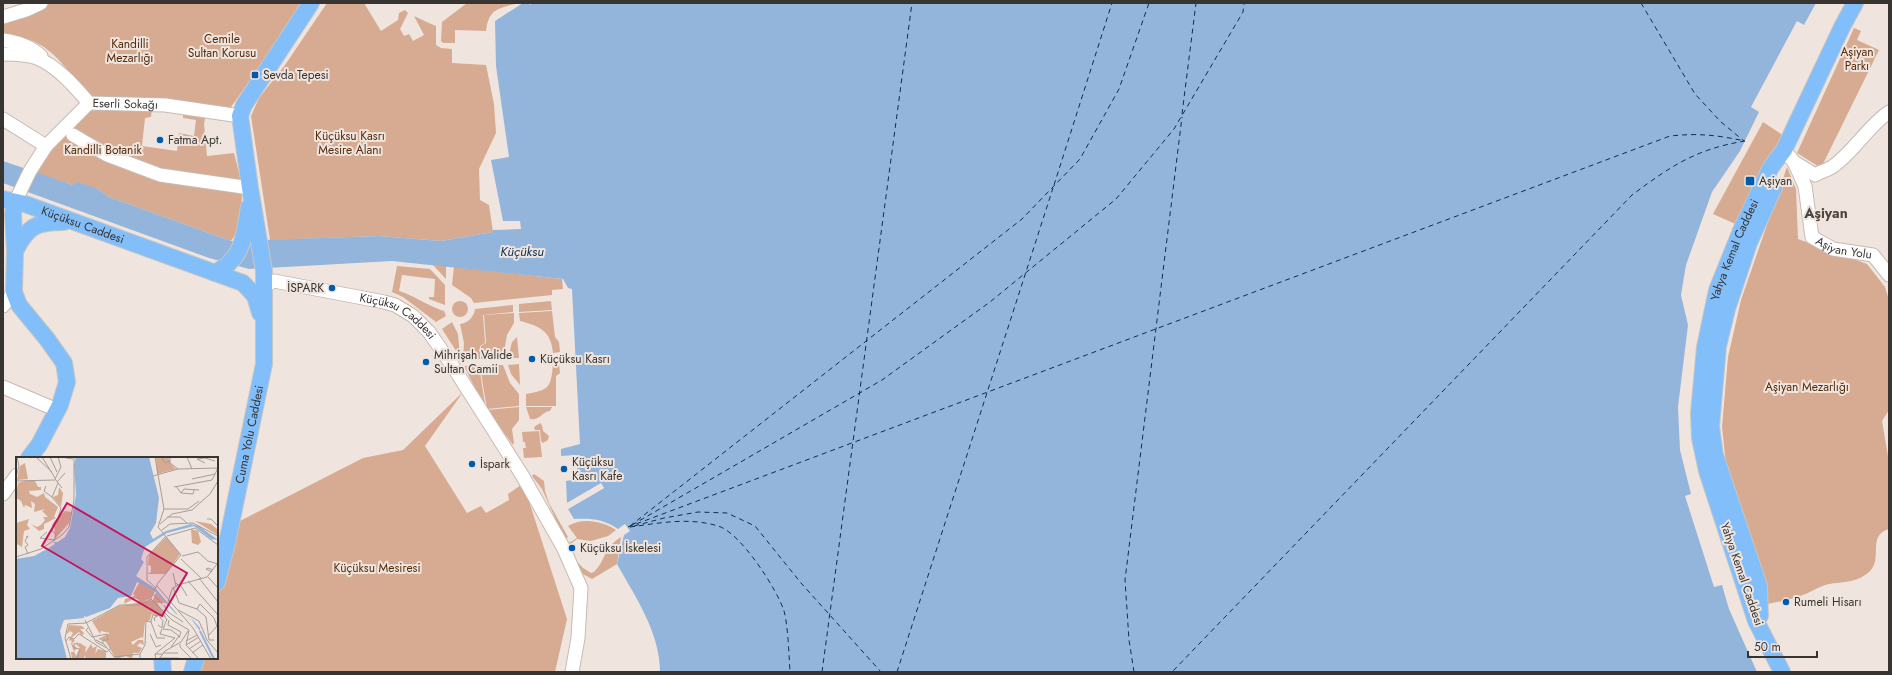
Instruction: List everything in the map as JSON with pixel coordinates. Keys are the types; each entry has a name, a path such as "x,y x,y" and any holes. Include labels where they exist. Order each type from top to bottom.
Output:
{"main road":[{"path":"216,273 231,262 252,234 250,192 240,116 244,104 311,3"},
{"name":"Yahya Kemal Caddesi","path":"1782,672 1766,637 1756,621 1707,471 1700,438 1699,414 1705,347 1717,290 1742,228 1771,167 1789,156 1839,34 1856,3"},
{"path":"11,201 15,251 14,292 19,305 64,364 67,382 57,410 39,451 30,457"},
{"name":"Küçüksu Caddesi","path":"11,201 243,283 263,282"},
{"path":"15,251 22,237 32,228 45,222 72,222"},
{"name":"Cuma Yolu Caddesi","path":"218,578 227,543 264,364 263,282 252,234"},
{"path":"218,562 227,543"},
{"path":"162,659 163,672"},
{"path":"192,672 196,659"}],"street":[{"path":"3,17 26,10 41,3"},
{"path":"3,40 22,44 36,51 47,64"},
{"name":"Eserli Sokağı","path":"3,54 26,55 37,58 47,64 69,83 89,103 179,106 240,116"},
{"path":"11,201 46,146 89,103"},
{"path":"1789,156 1815,175 1832,167 1878,120 1889,112"},
{"path":"3,119 46,146"},
{"path":"73,135 107,155 160,175 250,192"},
{"name":"Aşiyan Yolu","path":"1789,156 1805,186 1812,237 1833,249 1873,255 1889,275"},
{"name":"Küçüksu Caddesi","path":"263,282 360,296 395,305 413,316 429,332 452,365 522,476 563,547 581,588 578,638 572,672"},
{"path":"3,306 14,292"},
{"path":"3,387 57,410"},
{"path":"3,494 16,476"}],"green space":[{"path":"48,3 305,3 231,107 227,110 92,98 58,59 44,47 33,41 20,38 3,38 3,21 43,8"},
{"name":"Küçüksu Kasrı Mesire Alanı","path":"327,3 364,3 381,31 398,20 399,13 405,10 408,13 400,29 404,36 409,34 413,41 424,35 414,16 436,26 436,45 441,48 452,49 452,63 486,65 494,104 496,133 479,169 480,200 489,205 493,232 441,241 379,236 270,240 251,116 259,98 285,65"},
{"path":"467,3 518,3 500,8 492,14 487,23 486,31 455,30 455,43 443,43 441,41 442,22"},
{"name":"Aşiyan Parkı","path":"1854,28 1861,31 1857,40 1879,50 1821,168 1797,153"},
{"name":"Kandilli Botanik","path":"152,108 151,117 145,118 142,146 177,151 179,133 194,136 196,120 183,118 183,111 206,114 204,124 207,156 234,153 240,179 242,202 237,229 231,241 109,197 98,189 73,185 33,172 39,163 88,111 103,109"},
{"path":"1763,122 1784,136 1740,226 1713,214"},
{"name":"Aşiyan Mezarlığı","path":"1787,167 1796,189 1798,239 1867,264 1885,287 1889,300 1889,410 1882,421 1889,462 1889,529 1882,532 1878,537 1873,567 1864,576 1859,579 1825,585 1784,601 1767,604 1726,464 1722,427 1728,357 1741,300"},
{"path":"433,265 446,266 446,279"},
{"path":"397,266 430,269 445,285 445,305 429,299 429,297 434,297 435,279 402,275 399,291 444,311 446,316 436,322 403,297 392,292"},
{"path":"454,267 562,279 563,289 552,290 552,295 474,303 471,298 452,285"},
{"path":"460,301 467,306 468,309 463,316 460,317 453,312 452,309 457,302"},
{"path":"551,301 552,310 519,312 519,304"},
{"path":"513,305 513,312 483,315 485,343 480,346 480,359 463,359 464,343 460,324 470,319 475,309"},
{"path":"552,311 555,337 559,342 560,352 553,353 550,339 547,335 539,328 520,321 519,313"},
{"path":"514,313 514,323 507,335 503,358 481,359 481,346 486,343 484,315"},
{"path":"452,322 458,334 460,357 442,329"},
{"path":"517,337 519,358 508,358 512,342"},
{"path":"519,364 520,385 511,374 508,365"},
{"path":"553,364 559,364 560,373 556,376 556,406 526,406 526,394 545,389 550,383"},
{"path":"480,365 481,382 486,410 464,366"},
{"path":"481,365 503,365 510,383 519,394 519,406 487,409 482,382"},
{"name":"Küçüksu Mesiresi","path":"461,394 425,446 467,513 481,506 486,513 509,500 508,494 521,485 526,492 567,619 555,672 197,672 201,659 218,659 218,596 238,522 363,458 403,450"},
{"path":"519,407 519,420 512,429 513,445 487,410"},
{"path":"526,407 552,407 550,411 544,413 538,418 530,419"},
{"path":"540,423 543,431 549,436 548,440 543,443 541,441 540,430 535,430 534,427"},
{"path":"539,431 542,457 524,458 523,448 526,448 525,442 523,442 522,432"},
{"path":"534,474 544,481 545,491 549,503 568,537 566,539 569,543 577,538 568,526 574,523 586,521 599,522 616,530 608,536 591,541 577,539 569,545 566,542 542,489 532,476"},
{"path":"621,537 617,564 592,579 581,573 574,558 583,568 591,573 594,572 611,546"}],"water":[{"name":"Küçüksu","path":"523,3 529,3 530,5 533,3 1816,3 1804,25 1797,21 1751,107 1759,112 1740,151 1712,192 1686,265 1681,295 1688,325 1678,407 1680,450 1691,494 1685,496 1714,587 1722,585 1729,609 1757,672 660,672 656,643 646,616 617,564 624,535 630,531 625,524 618,529 597,520 574,519 568,509 604,488 601,484 567,503 566,481 578,479 576,455 561,456 561,449 580,444 572,289 568,288 563,279 392,261 249,269 209,258 3,183 3,161 73,185 77,182 98,189 109,197 231,241 379,236 441,241 493,232 493,230 521,229 520,221 503,221 491,160 509,157 496,66 495,21"}],"pier":[{"path":"601,483 604,488 568,509 567,507 602,487 601,486 567,505 567,503"}],"ferry route":[{"path":"822,672 912,3"},
{"path":"1054,185 1112,3"},
{"path":"630,526 1022,219 1080,159 1119,89 1149,3"},
{"path":"1182,114 1196,3"},
{"path":"632,525 882,380 990,302 1116,199 1174,129 1243,12 1244,3"},
{"path":"1641,3 1695,94 1721,122 1744,141"},
{"path":"1134,672 1129,640 1125,580 1182,117"},
{"path":"628,527 1670,136 1708,135 1745,141 1712,149 1685,160 1659,175 1632,195 1172,672"},
{"path":"897,672 1053,188"},
{"path":"634,526 664,518 698,512 727,513 755,526 801,583 881,672"},
{"path":"630,527 685,521 707,523 727,530 737,539 757,562 774,589 784,611 790,672"}],"place":[{"name":"Sevda Tepesi","path":"255,75"},
{"name":"Fatma Apt.","path":"160,140"},
{"name":"Aşiyan","path":"1750,181"},
{"name":"İSPARK","path":"332,288"},
{"name":"Küçüksu Kasrı","path":"532,359"},
{"name":"Mihrişah Valide Sultan Camii","path":"426,362"},
{"name":"İspark","path":"472,464"},
{"name":"Küçüksu Kasrı Kafe","path":"564,469"},
{"name":"Küçüksu İskelesi","path":"572,548"},
{"name":"Rumeli Hisarı","path":"1786,602"}],"district":[{"name":"Aşiyan","path":"1826,213"}],"park label":[{"name":"Cemile Sultan Korusu","path":"222,46"},
{"name":"Kandilli Mezarlığı","path":"130,51"}]}
